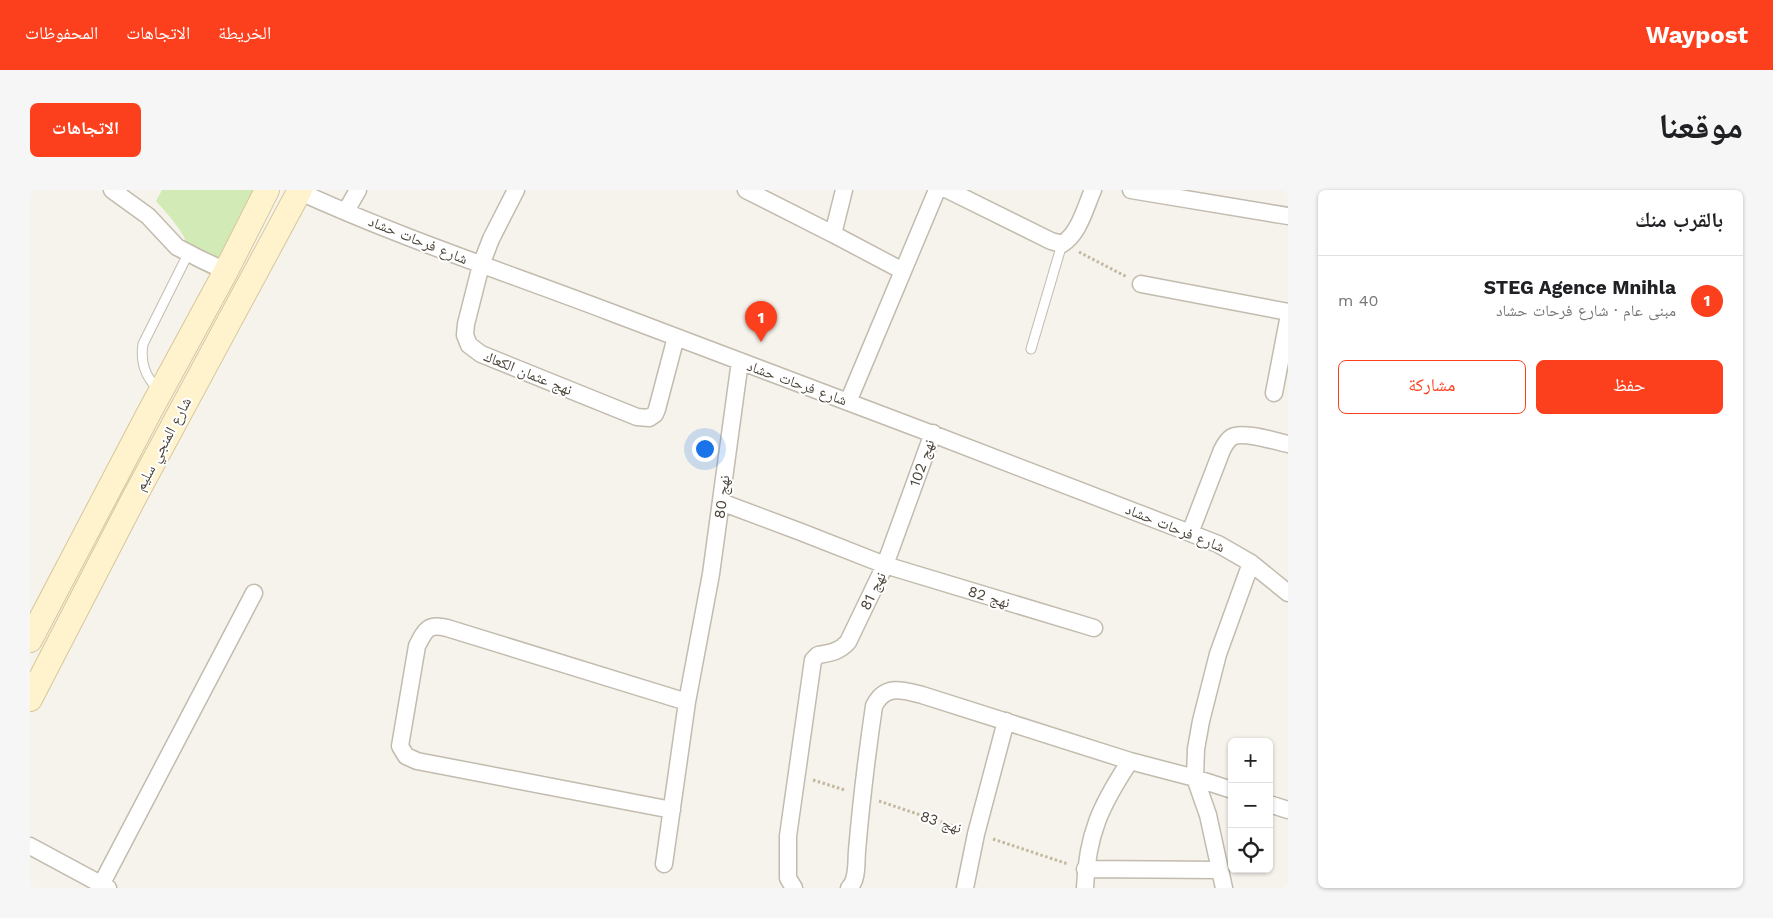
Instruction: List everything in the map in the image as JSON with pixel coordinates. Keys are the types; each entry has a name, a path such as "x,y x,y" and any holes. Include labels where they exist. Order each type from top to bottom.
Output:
{"main road":[{"name":"شارع المنجي سليم","path":"30,640 267,190"},
{"name":"شارع المنجي سليم","path":"30,699 134,498 298,190"}],"street":[{"path":"112,190 148,216 177,247 188,254 226,270"},
{"name":"شارع فرحات حشاد","path":"298,190 346,212 481,265 933,433 1218,544 1251,563 1288,593"},
{"path":"346,212 358,190"},
{"path":"481,265 491,240 516,190"},
{"path":"746,190 904,271"},
{"path":"833,234 844,190"},
{"path":"848,402 938,190"},
{"path":"948,190 1051,242 1062,244 1070,239 1093,190"},
{"path":"1131,190 1288,216"},
{"name":"نهج عثمان الكعاك","path":"481,265 466,324 466,335 469,345 481,354 637,417 649,418 655,414 676,337"},
{"path":"1141,284 1288,312"},
{"path":"1274,394 1288,320"},
{"name":"نهج 80","path":"664,864 687,702 711,574 740,362"},
{"name":"نهج 102","path":"911,494 933,433"},
{"path":"1190,533 1222,450 1231,437 1239,435 1250,436 1288,444"},
{"name":"نهج 81","path":"796,774 811,667 815,656 834,653 842,649 848,642 885,566 911,494"},
{"name":"نهج 82","path":"721,502 885,566 1094,628"},
{"path":"1224,888 1208,815 1194,778 1196,749 1218,654 1251,563"},
{"path":"30,846 104,886 254,593"},
{"path":"672,810 417,761 406,756 400,746 418,646 424,632 431,627 447,628 687,702"},
{"path":"849,888 852,885 856,870 862,796 874,706 878,698 886,691 901,690 922,695 1130,761 1228,789"},
{"path":"965,888 976,834 1006,721"},
{"path":"1085,888 1085,870 1096,822 1108,796 1130,761"},
{"path":"794,888 788,878 788,836 796,774"},
{"path":"1273,805 1288,810"},
{"path":"1085,870 1220,870"}],"lane":[{"path":"1031,349 1062,244"},
{"path":"161,391 147,375 143,365 143,344 188,254"}],"path":[{"path":"1062,244 1141,284"},
{"name":"نهج 83","path":"796,774 1085,870"}],"green space":[{"path":"162,190 256,190 212,276 193,266 188,246 180,230 156,201"}],"place":[{"name":"STEG Agence Mnihla","path":"761,342"}]}
